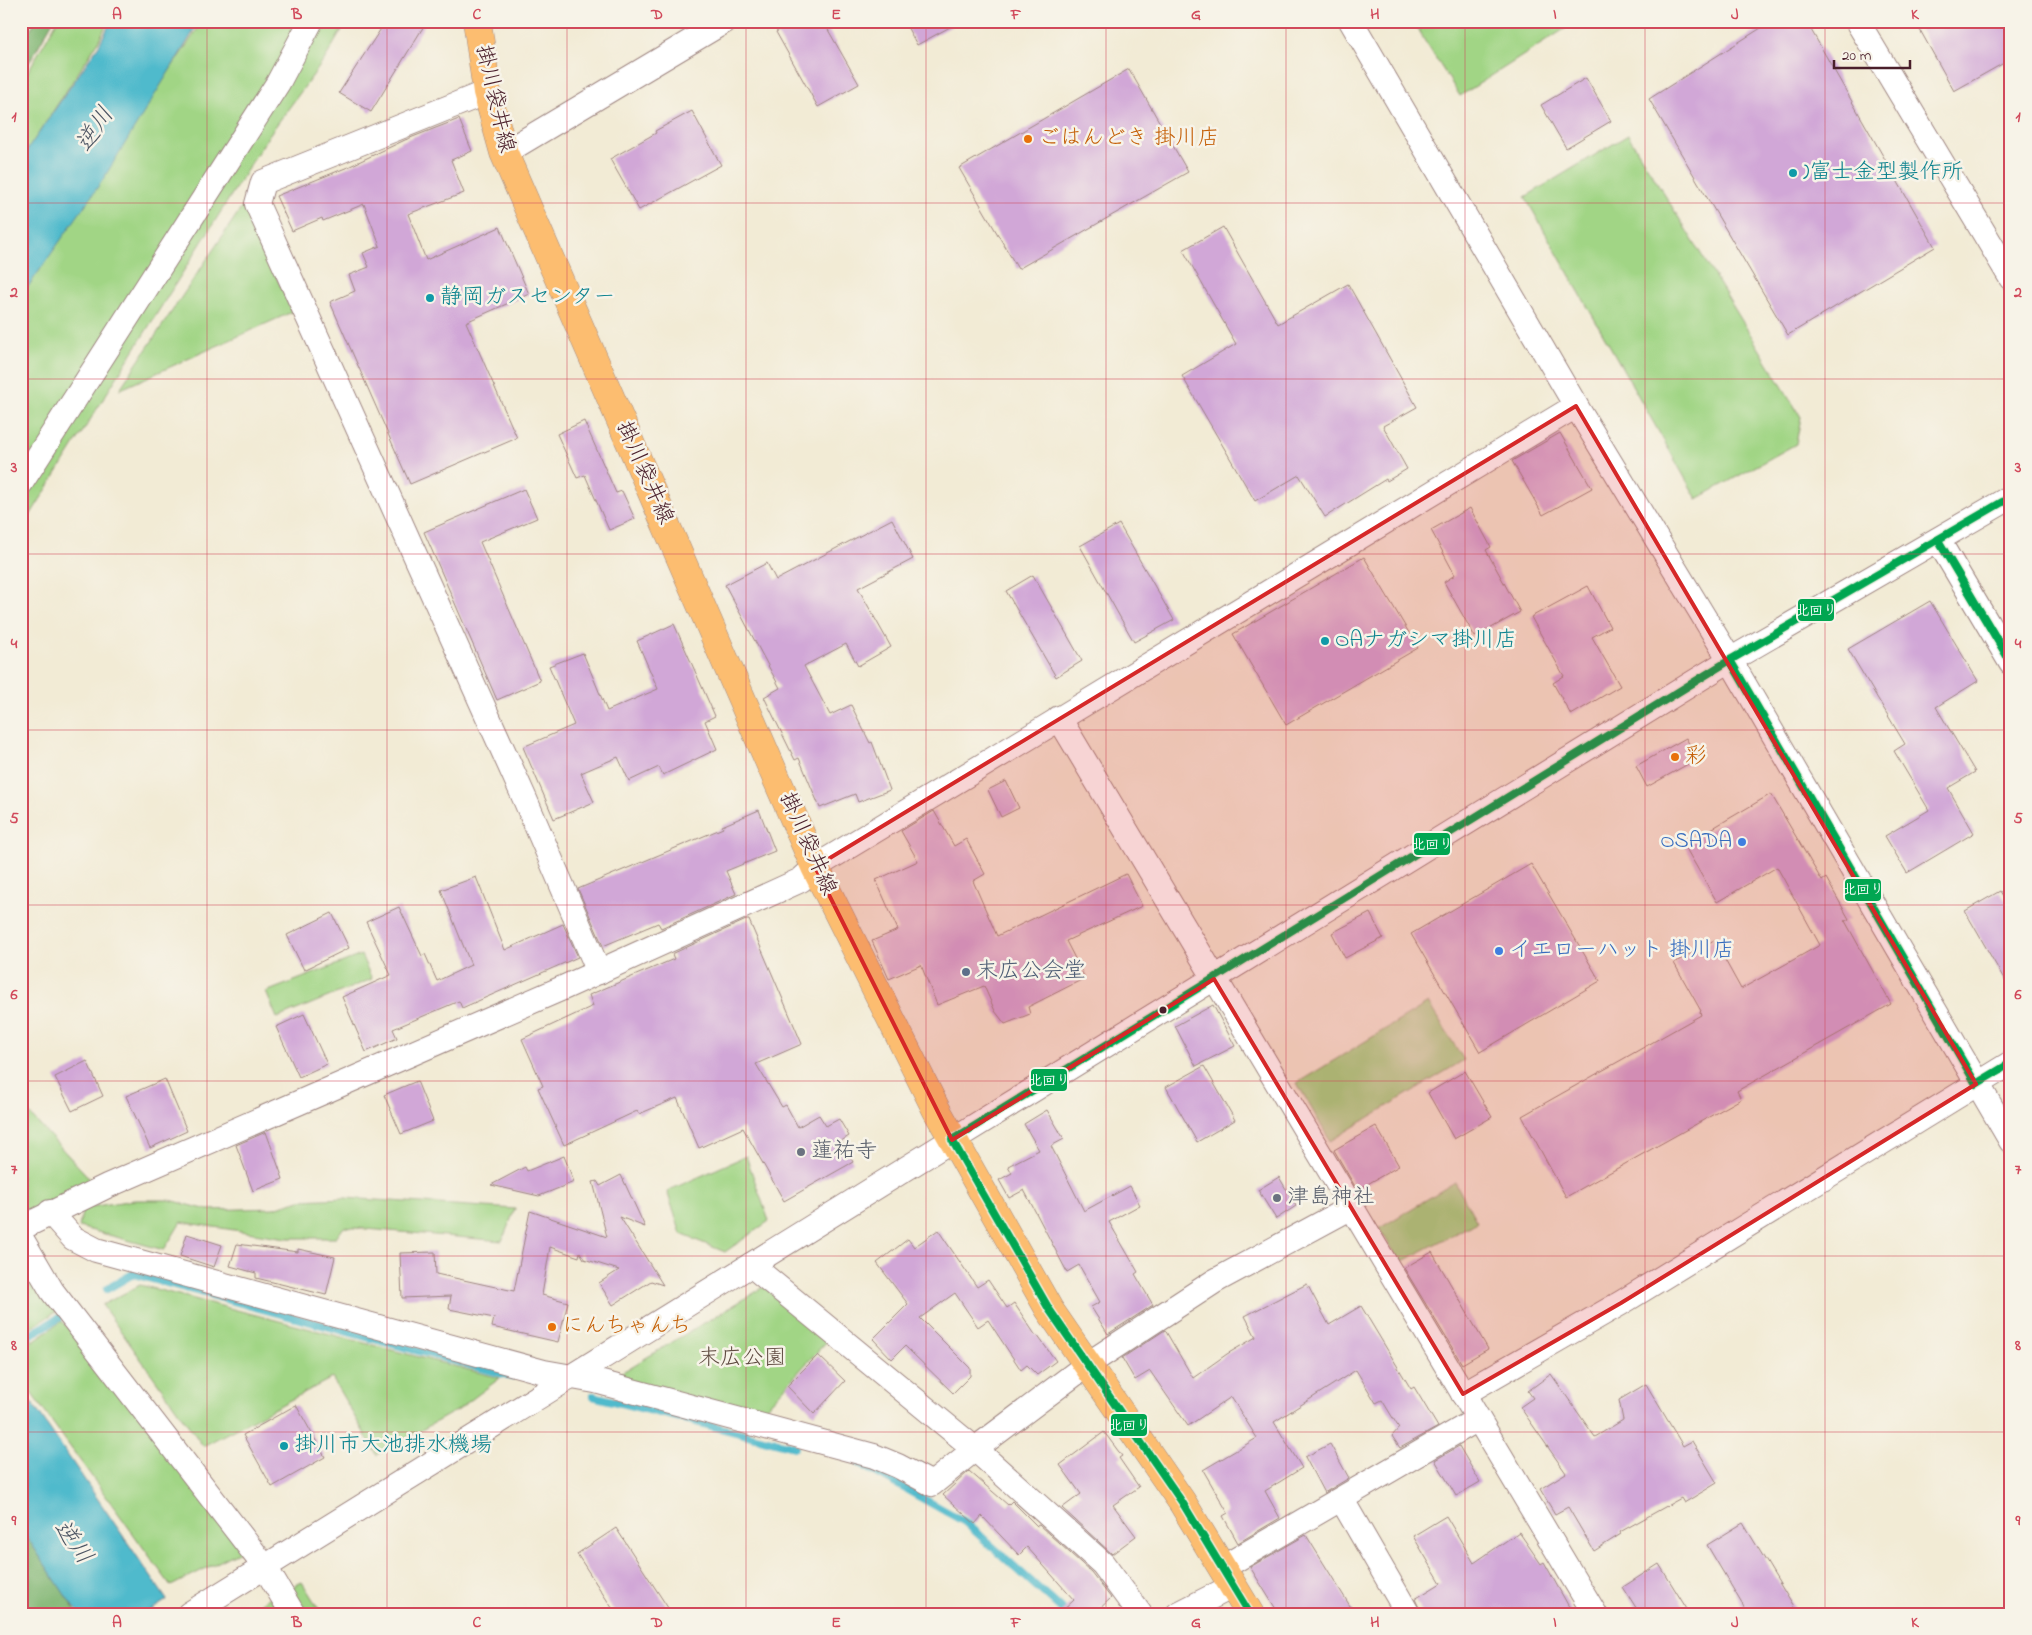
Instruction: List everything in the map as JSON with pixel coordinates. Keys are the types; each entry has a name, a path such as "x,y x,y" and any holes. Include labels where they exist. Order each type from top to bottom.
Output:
{"main road":[{"name":"掛川袋井線","path":"476,21 487,92 504,153 816,867 952,1140 1049,1309 1182,1502 1250,1614"}],"street":[{"path":"21,483 278,83 311,21"},
{"path":"504,153 725,21"},
{"path":"1352,21 1576,406 1730,660 2011,1141"},
{"path":"1857,21 2011,278"},
{"path":"487,92 263,182 257,204 516,779 599,972"},
{"path":"21,1228 50,1212 599,972 800,880 816,867 1058,718 1576,406"},
{"path":"189,1614 571,1378 751,1264 1730,660 2011,496"},
{"path":"1938,540 2011,663"},
{"path":"1058,718 1595,1614"},
{"path":"1463,1394 1621,1303 2011,1063"},
{"path":"50,1212 73,1238 96,1250 571,1378 595,1381 874,1456 932,1484 974,1449 1088,1364 1215,1281 1352,1207"},
{"path":"21,1238 52,1290 256,1572 293,1614"},
{"path":"751,1264 974,1449 1103,1564 1140,1614"},
{"path":"1178,1614 1227,1577 1342,1500 1478,1419"},
{"path":"1342,1500 1408,1614"}],"highlighted area":[{"path":"1576,406 1976,1084 1621,1303 1463,1394 1214,979 952,1140 815,867"}],"green space":[{"path":"36,21 53,21 21,77 21,43"},
{"path":"57,21 108,21 99,41 21,160 21,83"},
{"path":"203,21 347,21 325,59 269,135 21,530 21,290"},
{"path":"1412,21 1577,21 1460,96"},
{"path":"1628,135 1801,417 1796,444 1697,499 1525,197"},
{"path":"244,204 292,312 119,390"},
{"path":"361,955 372,979 277,1018 266,992"},
{"path":"1428,1003 1464,1060 1330,1141 1297,1083"},
{"path":"21,1105 93,1182 21,1220"},
{"path":"746,1156 769,1221 725,1252 681,1234 667,1191"},
{"path":"1455,1182 1477,1222 1399,1263 1380,1228"},
{"path":"345,1198 515,1209 502,1241 344,1227 336,1238 287,1238 181,1222 164,1250 79,1227 83,1208 134,1200 170,1200 208,1210 274,1208 300,1200"},
{"path":"21,1253 57,1311 26,1331 33,1341 62,1321 252,1545 171,1586 21,1379"},
{"path":"140,1285 500,1378 459,1409 377,1455 332,1378 203,1446 102,1305"},
{"name":"末広公園","path":"764,1287 828,1340 758,1416 614,1377"},
{"path":"21,1528 71,1604 78,1614 21,1614"},
{"path":"302,1582 322,1614 242,1614 269,1598"}],"water":[{"name":"逆川","path":"111,21 200,21 102,181 21,297 21,159 99,45"},
{"name":"逆川","path":"21,1387 167,1600 145,1614 81,1614 71,1604 21,1528"}],"building":[{"path":"386,21 427,21 371,112 339,93"},
{"path":"794,21 823,21 859,84 818,107 776,32"},
{"path":"904,21 961,21 917,45"},
{"name":")富士金型製作所","path":"1772,21 1806,21 1935,247 1788,335 1649,99"},
{"path":"1915,21 2011,21 2011,59 1954,91"},
{"path":"1129,69 1188,172 1018,269 959,168"},
{"path":"1586,78 1611,121 1566,148 1541,105"},
{"path":"692,111 721,165 639,210 610,159"},
{"path":"459,119 472,151 451,160 464,193 408,214 426,260 500,227 529,294 466,322 517,438 410,484 330,302 355,291 349,275 369,267 363,253 380,246 364,204 323,221 322,218 292,231 276,196 348,167 405,140"},
{"path":"1223,227 1278,324 1348,284 1417,407 1383,426 1407,469 1387,481 1386,479 1325,517 1299,475 1255,501 1182,376 1236,344 1183,250"},
{"path":"584,421 616,493 622,491 635,519 609,530 585,475 577,478 557,434"},
{"path":"1560,433 1592,488 1543,515 1512,461"},
{"path":"524,489 537,518 480,542 540,681 497,700 424,532"},
{"path":"1470,508 1491,547 1486,550 1520,612 1475,637 1444,582 1455,575 1431,530"},
{"path":"892,519 913,559 858,588 891,647 858,666 846,644 804,666 830,715 851,705 870,743 872,742 890,790 858,802 855,794 820,808 799,758 795,760 764,697 780,688 725,585 767,563 776,580"},
{"path":"1119,524 1174,620 1134,642 1080,546"},
{"name":"OAナガシマ掛川店","path":"1364,557 1418,648 1286,725 1233,634"},
{"path":"1033,575 1082,661 1056,677 1006,591"},
{"path":"1588,586 1610,627 1592,637 1620,686 1571,715 1553,683 1564,676 1531,617"},
{"path":"1930,601 1978,681 1936,707 1975,772 1948,788 1974,833 1907,873 1885,836 1929,810 1894,751 1905,744 1848,649"},
{"path":"674,624 715,716 705,721 717,749 663,775 659,767 629,781 618,757 581,773 594,802 554,819 523,747 574,725 549,666 583,653 607,711 658,689 637,641"},
{"path":"1686,738 1697,759 1647,787 1636,766"},
{"path":"1006,781 1019,808 1001,817 988,790"},
{"path":"1771,794 1822,881 1826,878 1849,919 1845,921 1891,1004 1737,1091 1741,1099 1566,1197 1522,1116 1701,1015 1701,1011 1674,963 1714,940 1741,989 1820,945 1777,867 1717,902 1684,845"},
{"path":"759,810 775,851 726,871 736,894 661,928 658,923 603,946 578,889 723,828 722,826"},
{"path":"934,811 954,846 966,839 985,874 973,881 997,936 1126,874 1142,906 1066,941 1085,978 1028,1007 1030,1014 1005,1024 995,1011 984,986 937,1005 921,965 889,979 872,941 898,930 876,880 918,861 901,831"},
{"path":"1531,864 1600,981 1480,1052 1411,934"},
{"path":"476,877 505,950 563,924 578,957 462,1008 459,1001 393,1029 397,1038 366,1052 342,997 391,975 366,922 399,907 422,956 425,954 437,981 471,965 441,890"},
{"path":"2000,891 2011,909 2011,991 1965,911"},
{"path":"332,913 349,948 304,970 287,935"},
{"path":"1370,913 1383,938 1345,958 1332,933"},
{"path":"749,920 802,1044 756,1064 782,1107 786,1105 798,1127 819,1115 826,1126 839,1119 849,1136 841,1141 853,1162 784,1201 743,1128 699,1148 677,1098 639,1114 637,1111 564,1145 538,1088 543,1086 522,1039 593,1006 589,995 674,959 672,954"},
{"path":"1213,1005 1235,1046 1196,1066 1175,1026"},
{"path":"304,1014 327,1064 299,1077 276,1027"},
{"path":"87,1061 103,1096 72,1111 55,1077"},
{"path":"1204,1066 1235,1120 1197,1142 1166,1087"},
{"path":"1465,1071 1492,1117 1454,1139 1428,1093"},
{"path":"165,1079 187,1131 150,1148 126,1096"},
{"path":"417,1081 433,1121 401,1134 384,1095"},
{"path":"1047,1110 1064,1139 1051,1146 1084,1211 1130,1186 1140,1205 1109,1222 1138,1272 1135,1274 1153,1305 1108,1334 1091,1307 1100,1302 1079,1265 1067,1272 1024,1190 1009,1198 999,1180 1012,1173 1008,1166 1039,1150 1024,1124"},
{"path":"1376,1126 1399,1166 1357,1190 1334,1150"},
{"path":"266,1132 283,1179 253,1191 236,1145"},
{"path":"564,1156 574,1182 539,1196 491,1185 525,1167 527,1171"},
{"path":"621,1175 645,1227 620,1217 663,1285 651,1281 613,1305 599,1283 619,1270 584,1259 580,1252 579,1257 550,1247 542,1295 568,1302 558,1342 492,1327 494,1318 449,1309 451,1296 402,1298 400,1253 435,1252 436,1274 514,1291 530,1211 607,1237 593,1182 597,1181 600,1186"},
{"name":"津島神社","path":"1279,1177 1296,1206 1276,1219 1258,1190"},
{"path":"938,1230 977,1287 988,1280 1007,1308 1014,1303 1036,1336 1056,1361 1037,1375 1027,1365 1021,1370 988,1320 978,1327 955,1293 920,1318 970,1368 970,1376 953,1393 905,1346 892,1359 873,1339 908,1304 877,1263 908,1239 914,1247"},
{"path":"187,1234 222,1245 214,1267 180,1256"},
{"path":"237,1244 298,1252 298,1249 335,1257 326,1295 256,1278 256,1273 230,1266"},
{"path":"1432,1252 1488,1349 1462,1364 1404,1268"},
{"path":"1307,1284 1329,1325 1361,1306 1411,1389 1414,1387 1438,1427 1400,1448 1392,1436 1399,1428 1382,1400 1376,1403 1356,1370 1274,1422 1302,1468 1265,1491 1280,1518 1238,1543 1223,1516 1228,1513 1203,1470 1257,1438 1231,1397 1188,1426 1150,1371 1135,1380 1122,1358 1165,1330 1193,1378 1227,1354 1256,1337 1245,1316"},
{"path":"818,1355 845,1381 814,1414 787,1386"},
{"path":"1551,1374 1595,1437 1623,1420 1619,1400 1646,1384 1683,1446 1692,1441 1717,1483 1684,1503 1681,1498 1620,1532 1621,1534 1594,1551 1568,1507 1555,1514 1540,1489 1566,1473 1520,1407 1533,1398 1528,1391"},
{"name":"掛川市大池排水機場","path":"296,1405 325,1457 272,1487 243,1435"},
{"path":"1104,1432 1122,1456 1119,1458 1139,1487 1113,1505 1136,1536 1112,1554 1062,1508 1081,1494 1060,1465"},
{"path":"1330,1444 1349,1478 1324,1493 1305,1457"},
{"path":"1459,1446 1480,1482 1456,1496 1435,1460"},
{"path":"969,1471 1008,1505 1012,1501 1037,1526 1039,1525 1091,1572 1111,1598 1094,1614 1059,1614 1074,1600 1027,1547 1019,1555 982,1516 975,1524 943,1495"},
{"path":"1446,1516 1474,1563 1519,1532 1541,1564 1544,1562 1573,1614 1422,1614 1415,1599 1441,1583 1413,1536"},
{"path":"1743,1523 1798,1614 1748,1614 1707,1545"},
{"path":"616,1528 672,1614 616,1614 577,1554"},
{"path":"1306,1535 1355,1614 1279,1614 1250,1567"},
{"path":"1659,1564 1690,1614 1640,1614 1623,1587"}],"waterway":[{"path":"107,1289 133,1274 511,1376"},
{"path":"21,1340 59,1318"},
{"path":"593,1396 795,1447"},
{"path":"859,1463 965,1522 1067,1614"}],"transit line":[{"name":"北回り","path":"1250,1614 1182,1502 1049,1309 952,1140 1730,660 2011,497"},
{"name":"北回り","path":"1938,540 2011,663"},
{"name":"北回り","path":"1730,660 1976,1084 2011,1063"}],"place":[{"name":"ごはんどき 掛川店","path":"1028,139"},
{"name":")富士金型製作所","path":"1793,173"},
{"name":"静岡ガスセンター","path":"430,298"},
{"name":"OAナガシマ掛川店","path":"1325,641"},
{"name":"彩","path":"1675,757"},
{"name":"OSADA","path":"1742,842"},
{"name":"イエローハット 掛川店","path":"1499,951"},
{"name":"末広公会堂","path":"966,972"},
{"name":"蓮祐寺","path":"801,1152"},
{"name":"津島神社","path":"1277,1198"},
{"name":"にんちゃんち","path":"552,1327"},
{"name":"掛川市大池排水機場","path":"284,1446"}]}
